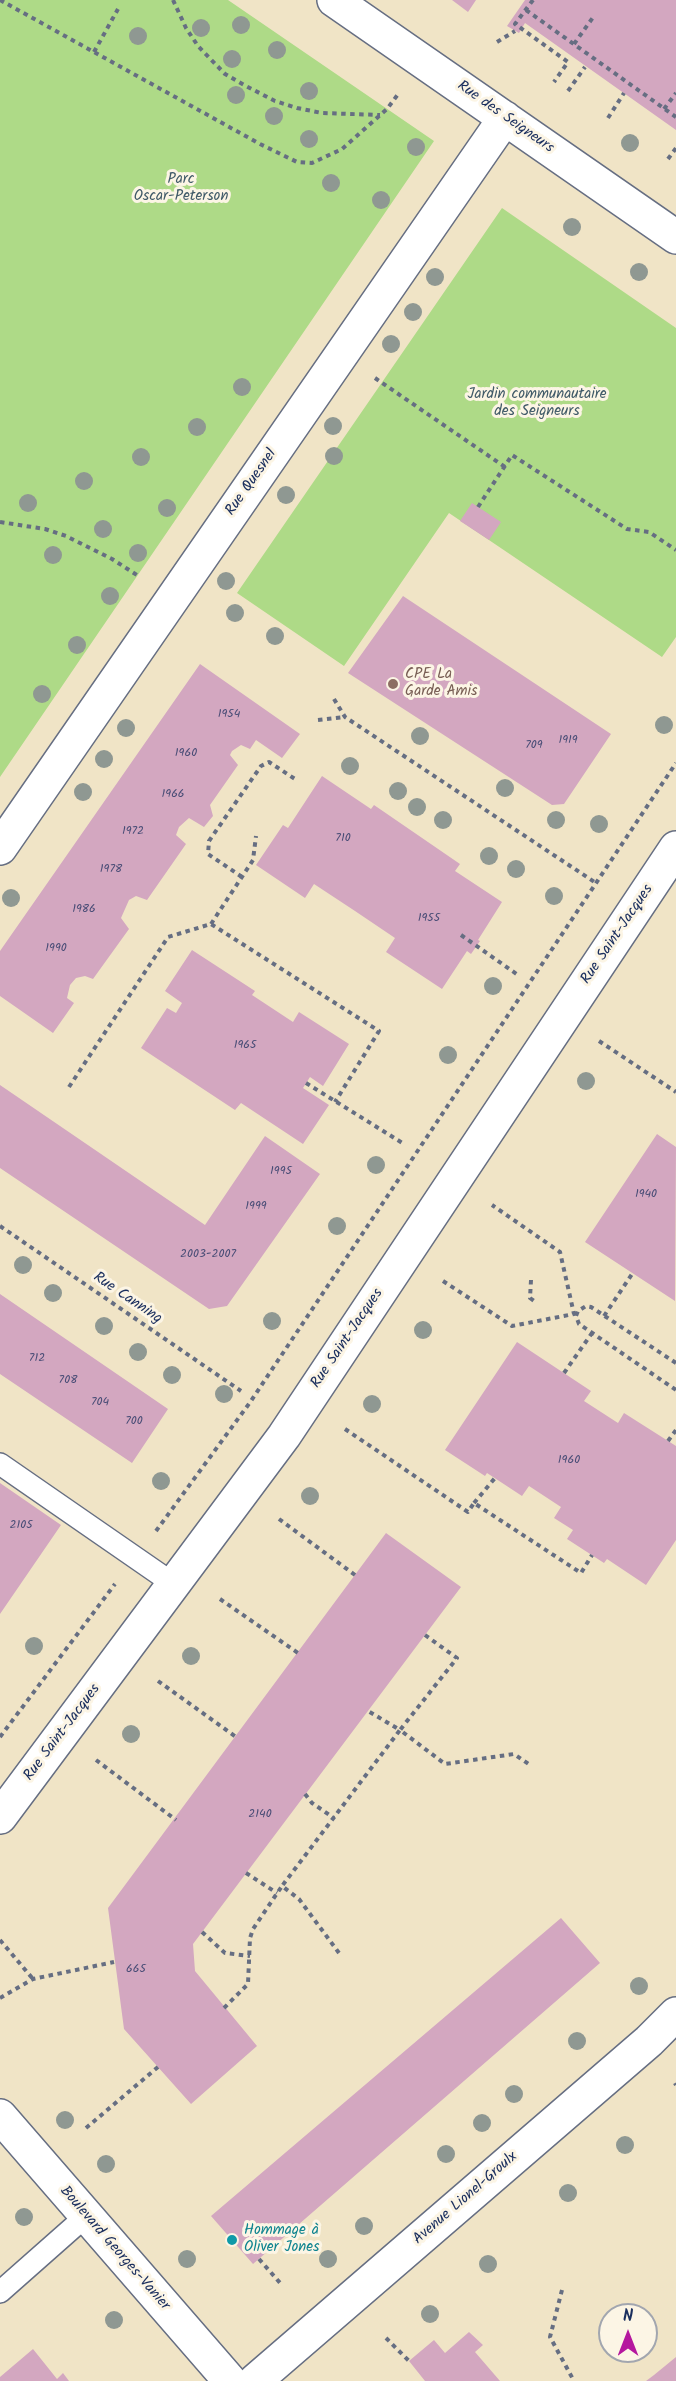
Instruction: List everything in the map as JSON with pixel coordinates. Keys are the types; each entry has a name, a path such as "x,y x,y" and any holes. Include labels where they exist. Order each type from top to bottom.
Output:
{"street":[{"name":"Rue des Seigneurs","path":"334,0 676,237"},
{"name":"Rue Quesnel","path":"0,848 505,118"},
{"name":"Rue Saint-Jacques","path":"0,1817 284,1436 676,848"},
{"name":"Avenue Lionel-Groulx","path":"255,2381 649,2041 676,2014"},
{"name":"Boulevard Georges-Vanier","path":"0,2116 230,2381"}],"lane":[{"path":"0,1464 175,1585"},
{"path":"0,2292 86,2216"}],"path":[{"path":"0,0 260,144 297,162 312,163 332,156 391,105"},
{"path":"10,5 13,0"},
{"path":"173,0 186,28 198,46 225,74 244,85 275,101 297,108 322,113 380,115"},
{"path":"533,0 516,24 568,62 554,82"},
{"path":"94,52 118,9"},
{"path":"526,10 676,117"},
{"path":"574,44 594,16"},
{"path":"49,27 53,20"},
{"path":"497,42 515,31"},
{"path":"568,91 585,67"},
{"path":"608,118 624,93"},
{"path":"664,109 676,93"},
{"path":"668,159 676,148"},
{"path":"375,378 505,467"},
{"path":"478,507 512,455 627,529 649,532 676,550"},
{"path":"0,522 45,529 66,536 104,554 143,578"},
{"path":"334,699 345,717 596,883"},
{"path":"318,720 345,717"},
{"path":"242,877 208,854 209,841 261,766 269,762 295,779"},
{"path":"154,1534 251,1401 676,763"},
{"path":"69,1087 168,937 211,924 253,860 256,836"},
{"path":"211,924 379,1031 335,1102"},
{"path":"461,935 518,975"},
{"path":"599,1041 676,1092"},
{"path":"306,1083 404,1144"},
{"path":"492,1205 560,1252 579,1324 676,1390"},
{"name":"Rue Canning","path":"0,1226 241,1391"},
{"path":"604,1316 633,1274"},
{"path":"531,1280 530,1298 534,1301"},
{"path":"442,1281 512,1326 575,1313 581,1307 586,1306 676,1363"},
{"path":"564,1373 592,1333"},
{"path":"345,1430 468,1512 495,1478"},
{"path":"668,1441 676,1430"},
{"path":"474,1503 581,1573 592,1556"},
{"path":"279,1519 356,1575"},
{"path":"0,1737 122,1576"},
{"path":"220,1599 298,1653"},
{"path":"224,2008 248,1984 253,1929 282,1886 457,1658 425,1635"},
{"path":"158,1681 236,1737"},
{"path":"368,1711 400,1730 445,1764 514,1754 530,1765"},
{"path":"96,1760 176,1820"},
{"path":"305,1794 312,1803 334,1818"},
{"path":"246,1873 277,1893"},
{"path":"282,1886 299,1899 339,1953"},
{"path":"202,1932 225,1953 250,1956"},
{"path":"0,1940 33,1979"},
{"path":"0,1998 33,1979 114,1962"},
{"path":"86,2128 159,2067"},
{"path":"259,2259 281,2284"},
{"path":"562,2290 550,2337 574,2381"},
{"path":"386,2338 409,2361"}],"green space":[{"name":"Parc Oscar-Peterson","path":"0,0 228,0 434,141 0,777"},
{"name":"Jardin communautaire des Seigneurs","path":"502,208 676,328 676,637 662,657 449,513 344,666 237,593"}],"building":[{"path":"452,0 476,0 468,12"},
{"path":"525,0 676,0 676,130 525,23 519,33 507,26"},
{"path":"472,503 501,522 489,540 460,521"},
{"path":"403,596 611,734 564,804 552,805 348,673"},
{"path":"200,664 300,734 282,758 256,740 250,749 241,745 232,751 230,755 238,765 210,805 213,816 204,827 189,818 179,827 176,835 186,844 147,900 136,896 129,900 121,918 129,929 93,979 85,976 76,978 70,985 67,998 74,1003 53,1033 0,996 0,951"},
{"path":"322,776 371,809 374,805 460,864 455,871 502,902 478,940 480,941 471,954 467,951 442,989 386,952 395,938 355,911 314,884 305,898 256,865 283,825 288,828"},
{"path":"192,950 255,991 252,995 293,1022 299,1012 349,1044 323,1086 310,1077 303,1088 329,1105 303,1144 241,1103 235,1110 141,1048 167,1008 176,1013 182,1003 165,991"},
{"path":"0,1085 205,1225 265,1136 320,1174 227,1306 209,1309 0,1168"},
{"path":"657,1134 676,1147 675,1301 585,1242"},
{"path":"0,1294 168,1409 132,1463 0,1374"},
{"path":"517,1342 591,1391 584,1401 618,1423 624,1413 676,1446 676,1540 646,1585 607,1559 604,1563 567,1539 573,1530 554,1518 561,1507 529,1486 522,1496 487,1473 485,1476 445,1450"},
{"path":"0,1483 61,1525 0,1614"},
{"path":"386,1533 461,1587 193,1944 195,1971 257,2046 191,2104 124,2029 108,1908"},
{"path":"561,1918 600,1963 253,2264 211,2216"},
{"path":"469,2332 483,2345 475,2352 500,2381 425,2381 409,2361 434,2340 445,2353"},
{"path":"33,2349 57,2379 63,2373 69,2381 0,2381 0,2377"},
{"path":"676,2357 676,2381 646,2381 654,2375"}],"place":[{"name":"CPE La Garde Amis","path":"393,684"},
{"name":"Hommage à Oliver Jones","path":"232,2240"}]}
